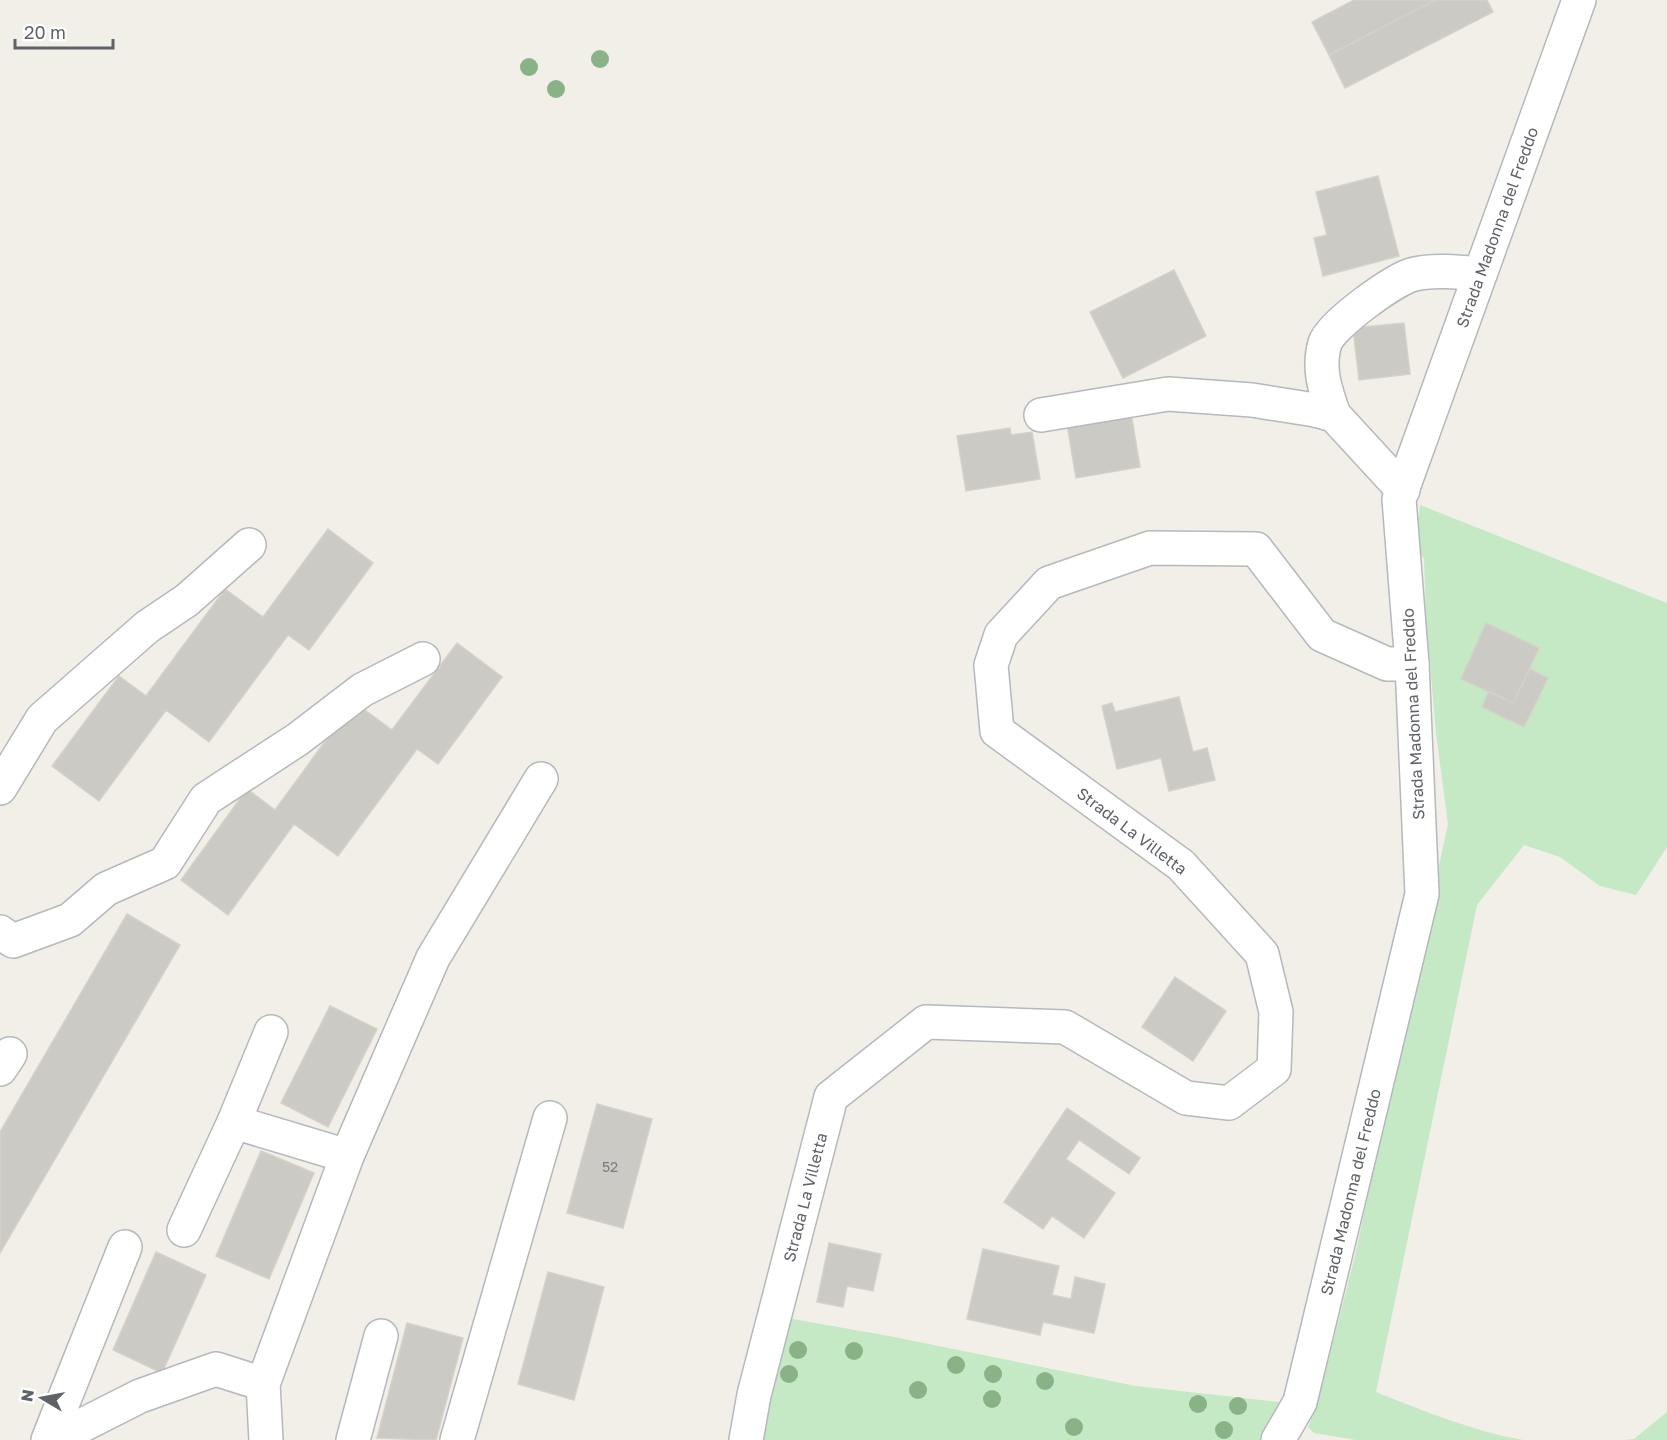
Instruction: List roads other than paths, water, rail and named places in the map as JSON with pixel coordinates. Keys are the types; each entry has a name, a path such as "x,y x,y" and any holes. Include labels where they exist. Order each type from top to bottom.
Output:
{"street":[{"name":"Strada Madonna del Freddo","path":"1278,1440 1300,1402 1422,894 1412,664 1399,499 1579,0"},
{"path":"1402,490 1334,416 1322,378 1322,357 1326,341 1348,316 1379,293 1412,275 1451,271 1480,274"},
{"path":"1041,415 1168,394 1252,400 1334,416"},
{"path":"0,788 42,719 147,627 187,600 249,544"},
{"name":"Strada La Villetta","path":"746,1440 754,1395 831,1097 926,1022 1065,1027 1186,1098 1229,1103 1274,1069 1276,1012 1262,954 1181,865 997,732 991,665 1001,635 1049,583 1150,548 1256,549 1322,635 1387,664 1412,664"},
{"path":"7,937 70,920 106,889 165,862 206,799 298,739 362,690 423,659"},
{"path":"266,1440 263,1384 347,1156 433,958 541,779"},
{"path":"184,1230 234,1122 270,1032"},
{"path":"457,1440 550,1118"},
{"path":"234,1122 347,1156"},
{"path":"48,1440 125,1247"},
{"path":"353,1440 381,1336"},
{"path":"53,1440 140,1396 216,1369 263,1384"}]}
